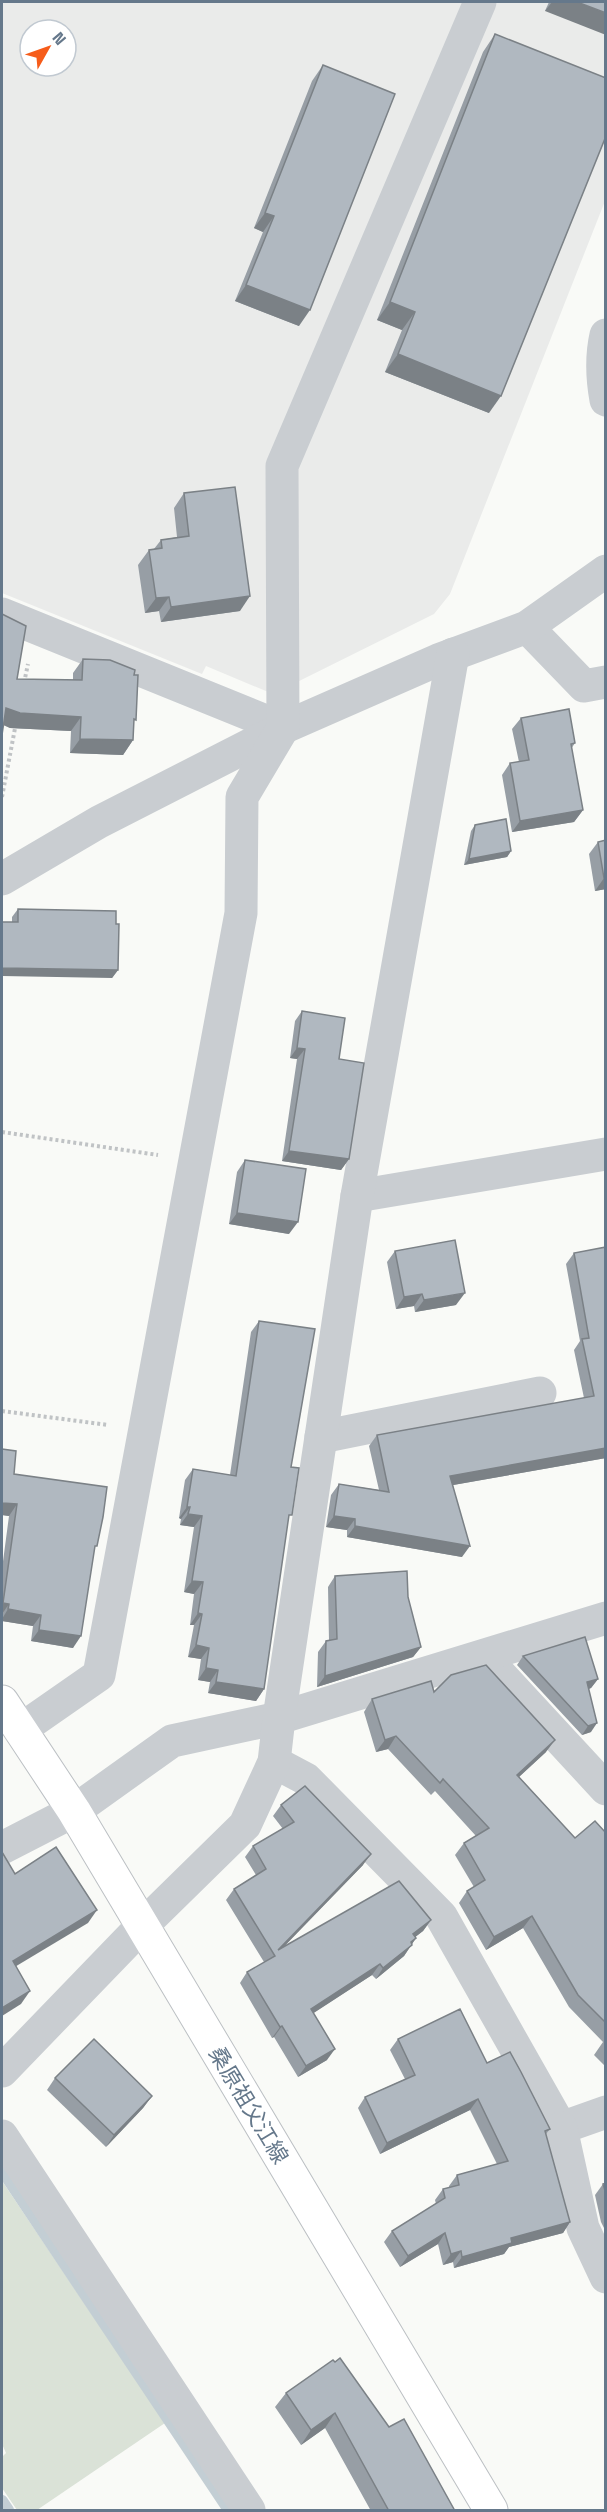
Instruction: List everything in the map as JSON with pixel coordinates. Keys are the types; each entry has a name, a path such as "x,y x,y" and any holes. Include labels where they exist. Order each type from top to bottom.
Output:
{"main road":[{"name":"桑原祖父江線","path":"2,1702 74,1811 491,2511"}],"street":[{"path":"20,1730 99,1675 241,913 242,798 283,728 282,466 480,2"},
{"path":"606,335 602,352 602,382 606,400"},
{"path":"2,879 99,822 283,728 453,654 527,627 606,571"},
{"path":"2,614 283,728"},
{"path":"527,627 584,686 606,682"},
{"path":"2,2071 142,1926 245,1825 274,1762 357,1196 453,654"},
{"path":"357,1196 606,1154"},
{"path":"321,1437 540,1393"},
{"path":"2,1848 74,1811 172,1741 279,1718 606,1618"},
{"path":"484,1657 606,1789"},
{"path":"274,1762 306,1779 441,1916 561,2128 582,2228 606,2277"},
{"path":"561,2128 606,2112"},
{"path":"2,2136 249,2511"}],"path":[{"path":"24,684 35,628"},
{"path":"2,797 17,718"},
{"path":"2,1132 195,1160"},
{"path":"2,1411 145,1430"}],"shaded area":[{"path":"2,2 605,2 605,201 450,594 434,614 273,694 206,666 202,674 2,593"},
{"path":"2,2181 165,2423 37,2510 17,2510 2,2488 2,2457 6,2453 2,2444"}],"building":[{"path":"577,2 606,2 606,13"},
{"path":"495,34 606,78 606,136 501,396 398,354 415,312 390,302"},
{"path":"323,65 395,94 310,310 246,285 274,216 265,213"},
{"path":"235,487 250,596 171,607 169,597 156,598 149,550 162,548 161,540 189,536 184,493"},
{"path":"2,614 26,626 17,679 82,680 83,659 110,660 135,670 134,675 138,675 133,740 80,739 81,717 20,713 6,708 2,735"},
{"path":"569,709 575,743 571,744 583,810 520,821 510,763 529,760 521,718"},
{"path":"506,819 511,851 469,859 475,825"},
{"path":"606,840 606,878 604,878 598,842"},
{"path":"18,909 116,911 116,924 119,924 118,970 2,968 2,922 18,922"},
{"path":"302,1011 345,1018 339,1059 364,1063 349,1159 289,1151 305,1049 297,1048"},
{"path":"245,1160 306,1169 298,1222 237,1213"},
{"path":"455,1240 465,1293 424,1300 422,1294 404,1297 395,1251"},
{"path":"606,1247 606,1448 450,1476 470,1546 355,1526 355,1519 334,1516 339,1484 389,1492 377,1435 594,1396 582,1339 589,1338 574,1253"},
{"path":"259,1321 315,1329 291,1467 299,1468 292,1515 289,1515 264,1689 216,1682 218,1670 206,1668 209,1648 196,1645 202,1614 198,1613 203,1582 192,1581 202,1516 188,1514 190,1507 187,1507 193,1469 236,1476"},
{"path":"2,1449 16,1451 14,1474 107,1487 81,1636 39,1630 41,1615 8,1609 9,1604 3,1603 17,1504 2,1503"},
{"path":"407,1571 408,1597 421,1647 325,1676 326,1641 337,1639 335,1576"},
{"path":"585,1637 598,1679 587,1682 597,1723 588,1726 523,1656"},
{"path":"486,1665 555,1740 517,1775 575,1838 595,1821 606,1833 606,2023 578,1995 532,1916 494,1937 467,1891 485,1880 464,1843 489,1828 443,1779 440,1783 396,1736 385,1740 372,1699 431,1681 434,1692 451,1675"},
{"path":"305,1786 371,1854 278,1950 399,1881 431,1920 413,1934 416,1938 411,1942 412,1945 383,1968 380,1964 311,2009 335,2049 306,2066 247,1972 275,1956 234,1889 266,1869 253,1846 294,1822 281,1805"},
{"path":"56,1847 97,1910 13,1961 30,1991 2,2008 2,1852 15,1874"},
{"path":"460,2009 487,2063 510,2052 521,2072 550,2129 545,2131 570,2222 511,2238 512,2243 462,2257 461,2251 451,2254 445,2233 408,2256 392,2231 445,2198 443,2189 459,2185 457,2175 508,2161 478,2099 387,2143 365,2097 415,2075 398,2039"},
{"path":"94,2039 152,2096 114,2135 55,2078"},
{"path":"340,2358 389,2427 404,2419 455,2511 389,2511 335,2413 311,2430 286,2393 333,2360 335,2362"}],"waterway":[{"path":"2,2170 229,2510"},
{"path":"2,2501 8,2510"}]}
